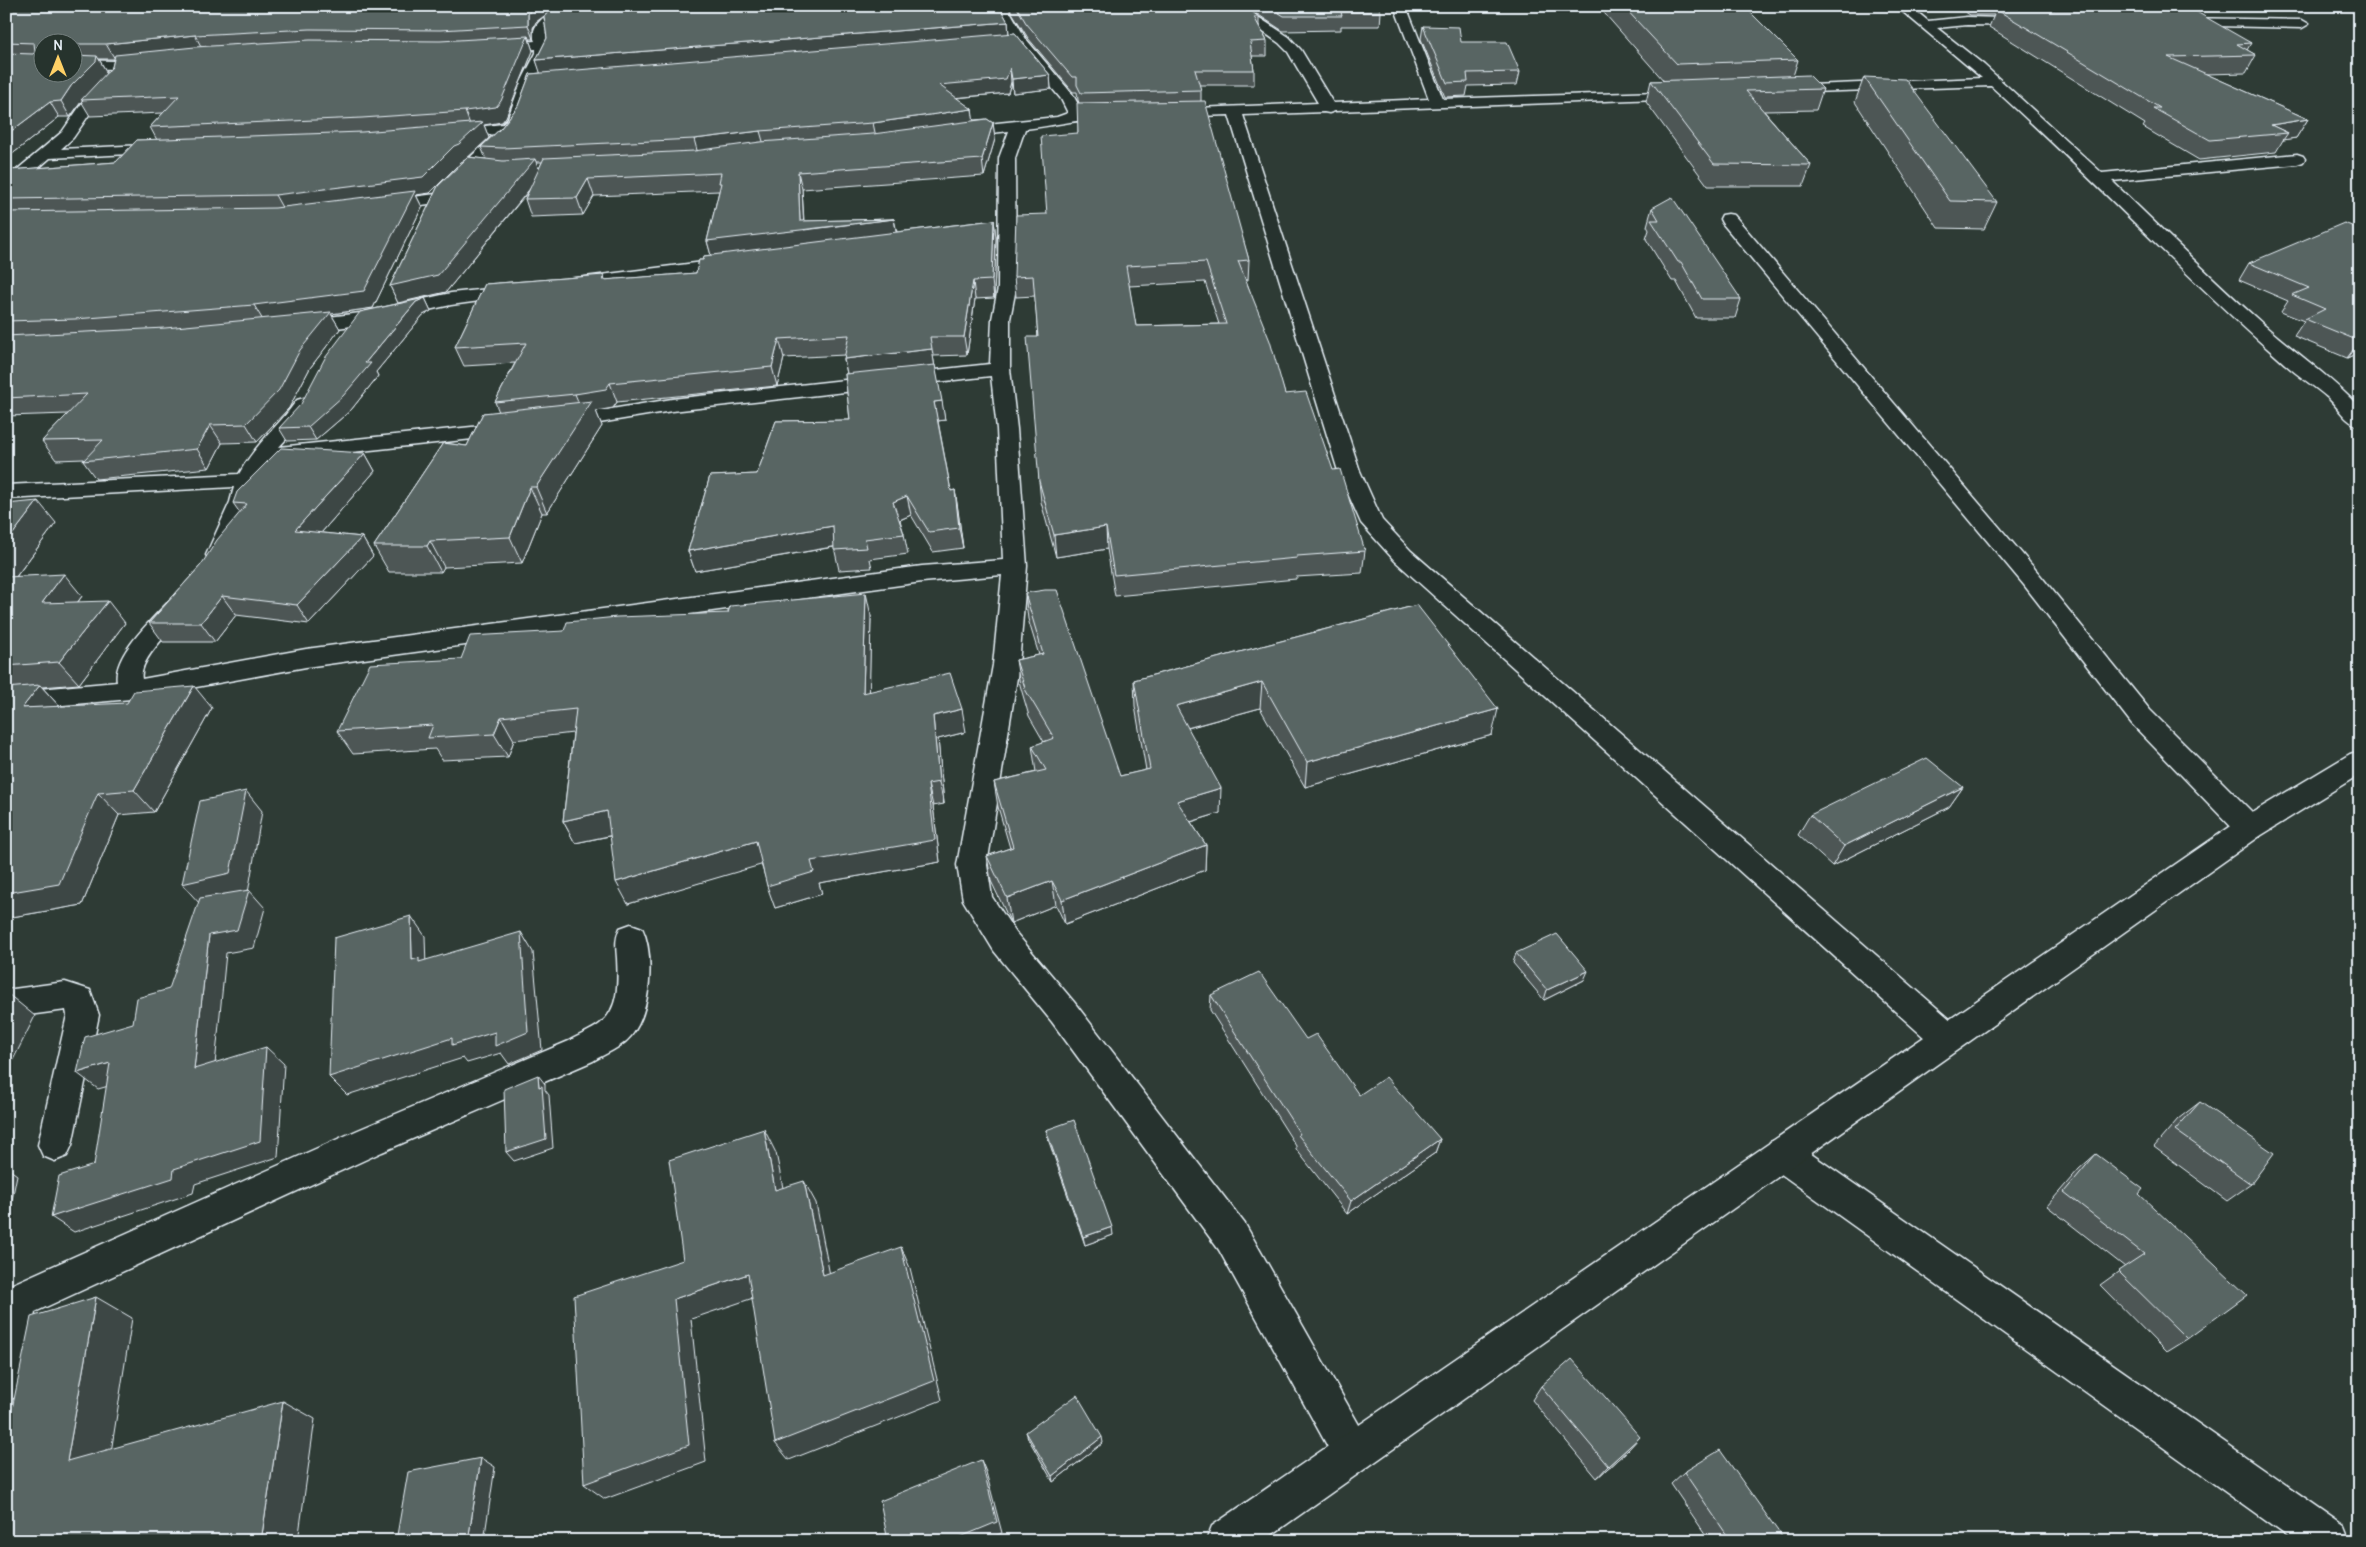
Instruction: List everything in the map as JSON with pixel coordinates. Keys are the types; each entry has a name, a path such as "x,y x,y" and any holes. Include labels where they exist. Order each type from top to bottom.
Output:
{"street":[{"path":"428,216 436,199 477,167 515,119 528,82 543,53 543,45 539,37 540,30 554,14 564,10 608,6"},
{"path":"1001,6 1020,41 1044,67 1068,98 1076,115"},
{"path":"1232,6 1284,40 1294,50 1329,109"},
{"path":"1400,6 1438,104"},
{"path":"1902,6 2043,125 2096,178 2261,332 2293,361 2336,394 2360,420"},
{"path":"1924,25 1967,21 2042,22"},
{"path":"2168,22 2302,24"},
{"path":"1000,43 1020,41"},
{"path":"476,48 543,45"},
{"path":"82,64 115,65 164,60"},
{"path":"6,188 68,136 87,106 114,78 115,65"},
{"path":"528,82 548,81"},
{"path":"1775,91 1993,82"},
{"path":"1155,114 1696,94"},
{"path":"1235,112 1350,471 1372,523 1410,562 1948,1038"},
{"path":"940,134 1059,121 1076,115 1126,114"},
{"path":"1018,126 1007,158 997,231 1007,288 1001,319 1000,369 1007,429 1015,566 1006,665 972,865 978,900 1005,942 1063,1012 1232,1238 1353,1453"},
{"path":"434,136 504,133"},
{"path":"46,154 176,149"},
{"path":"2096,178 2297,159"},
{"path":"364,208 436,199"},
{"path":"1728,219 2032,580 2142,717 2250,828"},
{"path":"554,286 751,262"},
{"path":"283,328 360,319 451,299 534,288"},
{"path":"382,314 390,297"},
{"path":"339,344 360,319"},
{"path":"260,455 536,426 672,405 1000,369"},
{"path":"210,571 241,502 247,480 260,455 300,412 313,386"},
{"path":"6,492 247,480"},
{"path":"6,701 131,690 306,658 922,574 1015,566"},
{"path":"131,690 128,674 138,652 191,593"},
{"path":"1226,1541 2250,828 2360,761"},
{"path":"6,1381 12,1305 370,1141 580,1050 612,1034 627,1016 633,992 631,937"},
{"path":"6,1004 65,996 79,1000 83,1015 55,1145"},
{"path":"1782,1154 2330,1541"}],"building":[{"path":"6,6 533,6 528,14 528,25 440,30 310,29 195,35 106,44 82,44 82,32 32,32 32,43 6,42"},
{"path":"553,6 999,6 1008,22 536,60 547,38 544,17"},
{"path":"1016,6 1244,6 1259,17 1254,17 1267,41 1250,42 1254,70 1195,70 1201,90 1081,93 1077,85 1077,77 1072,77 1026,23"},
{"path":"1268,6 1378,6 1381,12 1341,12 1342,16 1284,16"},
{"path":"1623,6 1744,6 1798,60 1677,64"},
{"path":"1997,10 2195,11 2251,43 2237,44 2256,55 2168,57 2308,119 2271,125 2288,133 2210,140 2153,108 2160,108"},
{"path":"1423,26 1459,27 1461,42 1507,42 1520,72 1467,73 1468,82 1447,83"},
{"path":"1015,33 1050,75 1012,79 1010,68 1006,79 939,85 972,109 873,123 760,131 694,139 503,148 481,147 501,128 518,106 530,74"},
{"path":"528,36 501,101 496,107 362,118 150,127 179,96 81,100 112,67 115,55 195,47 310,40 440,41"},
{"path":"6,53 32,54 32,82 75,82 61,101 50,102 6,135"},
{"path":"82,55 97,56 96,61 82,75"},
{"path":"1809,75 1823,89 1746,91 1811,165 1714,164 1651,81"},
{"path":"1864,77 1905,79 1997,202 1950,201"},
{"path":"1205,101 1249,260 1238,261 1270,341 1285,394 1306,392 1333,470 1340,469 1365,551 1114,575 1106,527 1054,535 1039,481 1027,337 1038,337 1033,276 1014,277 1016,215 1047,214 1041,136 1078,133 1077,103","holes":["1206,262 1226,324 1136,326 1126,266"]},
{"path":"987,119 993,123 982,159 798,172 800,221 894,219 707,241 721,183 719,183 721,173 588,179 577,198 525,199 544,158 694,151 760,142 873,134"},
{"path":"483,122 459,144 454,146 423,177 275,195 6,199 6,172 9,170 116,162 137,140 362,132"},
{"path":"468,157 503,161 535,159 438,275 390,286 438,186"},
{"path":"415,191 364,291 254,305 75,319 6,321 6,212 275,208"},
{"path":"1672,197 1741,299 1702,299 1681,262 1678,262 1651,220 1659,220 1652,208"},
{"path":"994,220 992,280 973,281 964,337 930,337 932,349 844,359 849,335 779,339 772,367 610,383 606,389 495,402 526,343 455,347 485,284 604,275 603,280 696,273 699,260 703,260 704,256"},
{"path":"2344,223 2360,229 2359,341 2305,319 2325,309 2292,295 2309,288 2249,263"},
{"path":"425,298 416,302 365,363 371,363 343,396 308,427 279,428 301,404 325,358 360,312"},
{"path":"331,312 300,350 279,390 246,424 210,425 197,449 83,461 103,440 42,441 87,394 6,398 6,336 165,328"},
{"path":"935,365 942,401 934,402 951,491 955,490 959,528 929,532 907,496 893,502 904,534 865,539 867,548 834,550 833,526 688,551 710,476 757,474 776,421 850,420 845,374"},
{"path":"592,401 536,487 530,487 510,537 430,541 427,546 374,546 443,443 467,446 483,413"},
{"path":"281,448 365,453 295,530 362,537 297,605 222,596 201,623 149,623 201,565 217,540 247,504 233,503 237,492"},
{"path":"38,501 6,543 6,504"},
{"path":"64,574 42,603 108,601 59,662 6,666 6,577"},
{"path":"1057,590 1120,776 1150,769 1134,680 1417,605 1498,709 1307,762 1262,682 1176,706 1221,788 1177,801 1206,845 1062,900 1052,881 1007,898 987,856 1013,847 994,782 1046,770 1032,746 1054,738 1026,691 1016,660 1043,654 1025,593"},
{"path":"866,593 863,693 950,673 962,709 933,716 939,782 928,784 935,840 811,861 814,872 767,886 756,841 616,882 607,811 563,821 576,709 501,717 494,734 428,738 433,725 337,731 370,664 461,659 470,636 564,631 567,622 617,617 728,613 730,606"},
{"path":"40,685 22,708 127,703 134,691 194,686 134,790 98,793 59,884 6,893 6,688"},
{"path":"1927,758 1963,787 1844,846 1810,815"},
{"path":"246,791 230,873 182,884 200,801"},
{"path":"249,890 237,930 209,935 194,1069 266,1047 260,1141 174,1169 173,1178 51,1217 59,1176 94,1165 110,1063 77,1073 85,1037 133,1023 137,998 169,989 200,898"},
{"path":"411,916 412,960 419,958 419,962 521,932 528,1032 495,1046 495,1032 452,1045 452,1038 329,1077 334,938"},
{"path":"1557,934 1588,971 1547,990 1516,953"},
{"path":"1259,972 1306,1039 1316,1034 1359,1095 1386,1077 1440,1139 1351,1201 1298,1135 1300,1134 1211,995"},
{"path":"538,1075 539,1087 542,1086 546,1139 506,1152 504,1089"},
{"path":"2200,1102 2274,1153 2251,1184 2175,1130"},
{"path":"1074,1120 1112,1227 1083,1237 1046,1130"},
{"path":"764,1129 775,1190 804,1181 823,1275 901,1247 934,1381 775,1443 748,1274 674,1299 689,1445 584,1484 574,1296 683,1260 669,1160"},
{"path":"2096,1154 2143,1189 2139,1194 2247,1295 2187,1339 2118,1271 2144,1254 2064,1192"},
{"path":"96,1297 67,1461 283,1401 261,1541 6,1541 6,1438 31,1317"},
{"path":"1572,1359 1640,1437 1608,1466 1541,1386"},
{"path":"1077,1395 1102,1437 1052,1476 1026,1432"},
{"path":"1720,1450 1785,1541 1731,1541 1684,1472"},
{"path":"481,1458 468,1541 396,1541 408,1472"},
{"path":"981,1460 997,1522 951,1541 888,1541 880,1501"}]}
